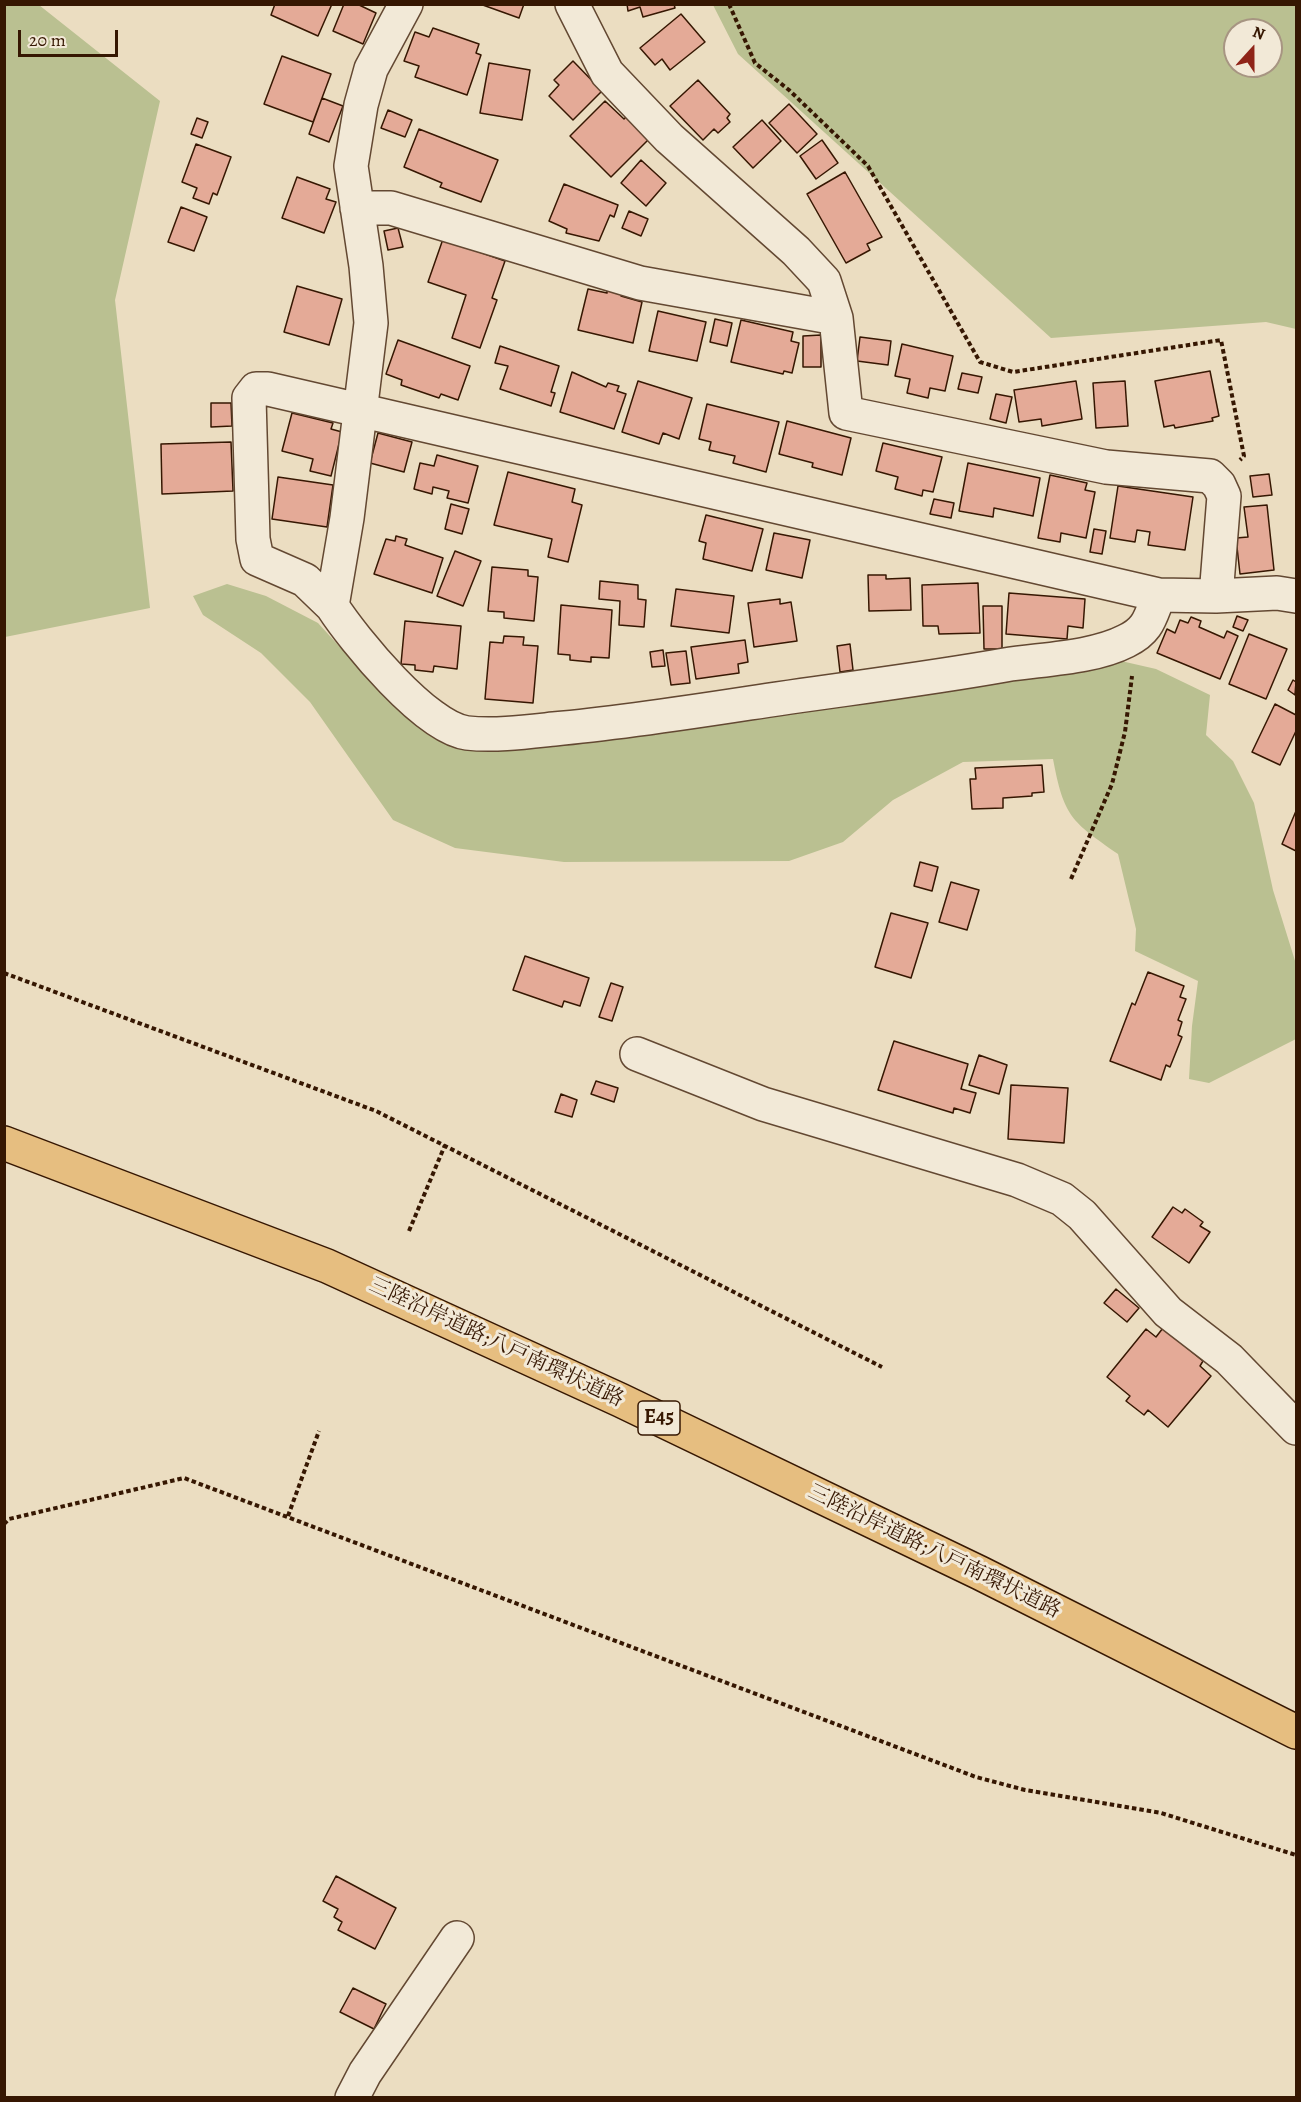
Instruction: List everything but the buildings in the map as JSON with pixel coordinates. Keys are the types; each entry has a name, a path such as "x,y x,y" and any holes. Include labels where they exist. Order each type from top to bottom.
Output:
{"highway":[{"name":"三陸沿岸道路;八戸南環状道路","path":"4,1143 327,1266 620,1400 980,1573 1296,1732"}],"street":[{"path":"332,606 361,410 370,323 366,266 351,166 361,105 371,69 406,4"},
{"path":"573,4 607,73 669,138 796,251 824,281 836,318 846,414 1106,467 1210,476 1220,485 1224,496 1216,596"},
{"path":"357,208 391,208 640,283 836,318"},
{"path":"1159,595 1146,630 1126,642 1097,653 1052,657 637,722 517,732 465,733 436,720 393,680 347,629 332,606 305,580 257,560 254,539 249,398 256,389 267,389 1159,595 1216,596 1277,593 1296,596"},
{"path":"637,1054 763,1104 1017,1180 1062,1199 1082,1215 1168,1312 1229,1359 1296,1428"},
{"path":"352,2097 365,2073 457,1938"}],"path":[{"path":"729,4 755,63 789,90 868,166 980,362 1013,372 1221,340 1244,456 1220,485"},
{"path":"1071,879 1112,784 1125,732 1131,677 1146,630"},
{"path":"4,973 376,1111 882,1367"},
{"path":"409,1231 445,1145"},
{"path":"288,1516 319,1431"},
{"path":"4,1524 9,1520 184,1478 976,1777 1025,1790 1161,1813 1296,1855"}],"green space":[{"path":"5,4 39,5 160,101 115,300 150,608 5,637"},
{"path":"713,5 1296,5 1296,329 1266,322 1051,338 738,54"},
{"path":"227,584 266,596 318,623 390,702 432,737 462,748 533,748 656,733 1121,661 1156,669 1210,695 1206,735 1233,761 1254,803 1273,890 1296,964 1296,1039 1209,1083 1189,1079 1192,1026 1198,981 1135,951 1136,929 1118,854 1080,825 1072,816 1061,794 1053,759 963,762 893,800 843,842 789,861 564,862 455,848 393,820 310,702 261,653 203,615 193,596"}]}
